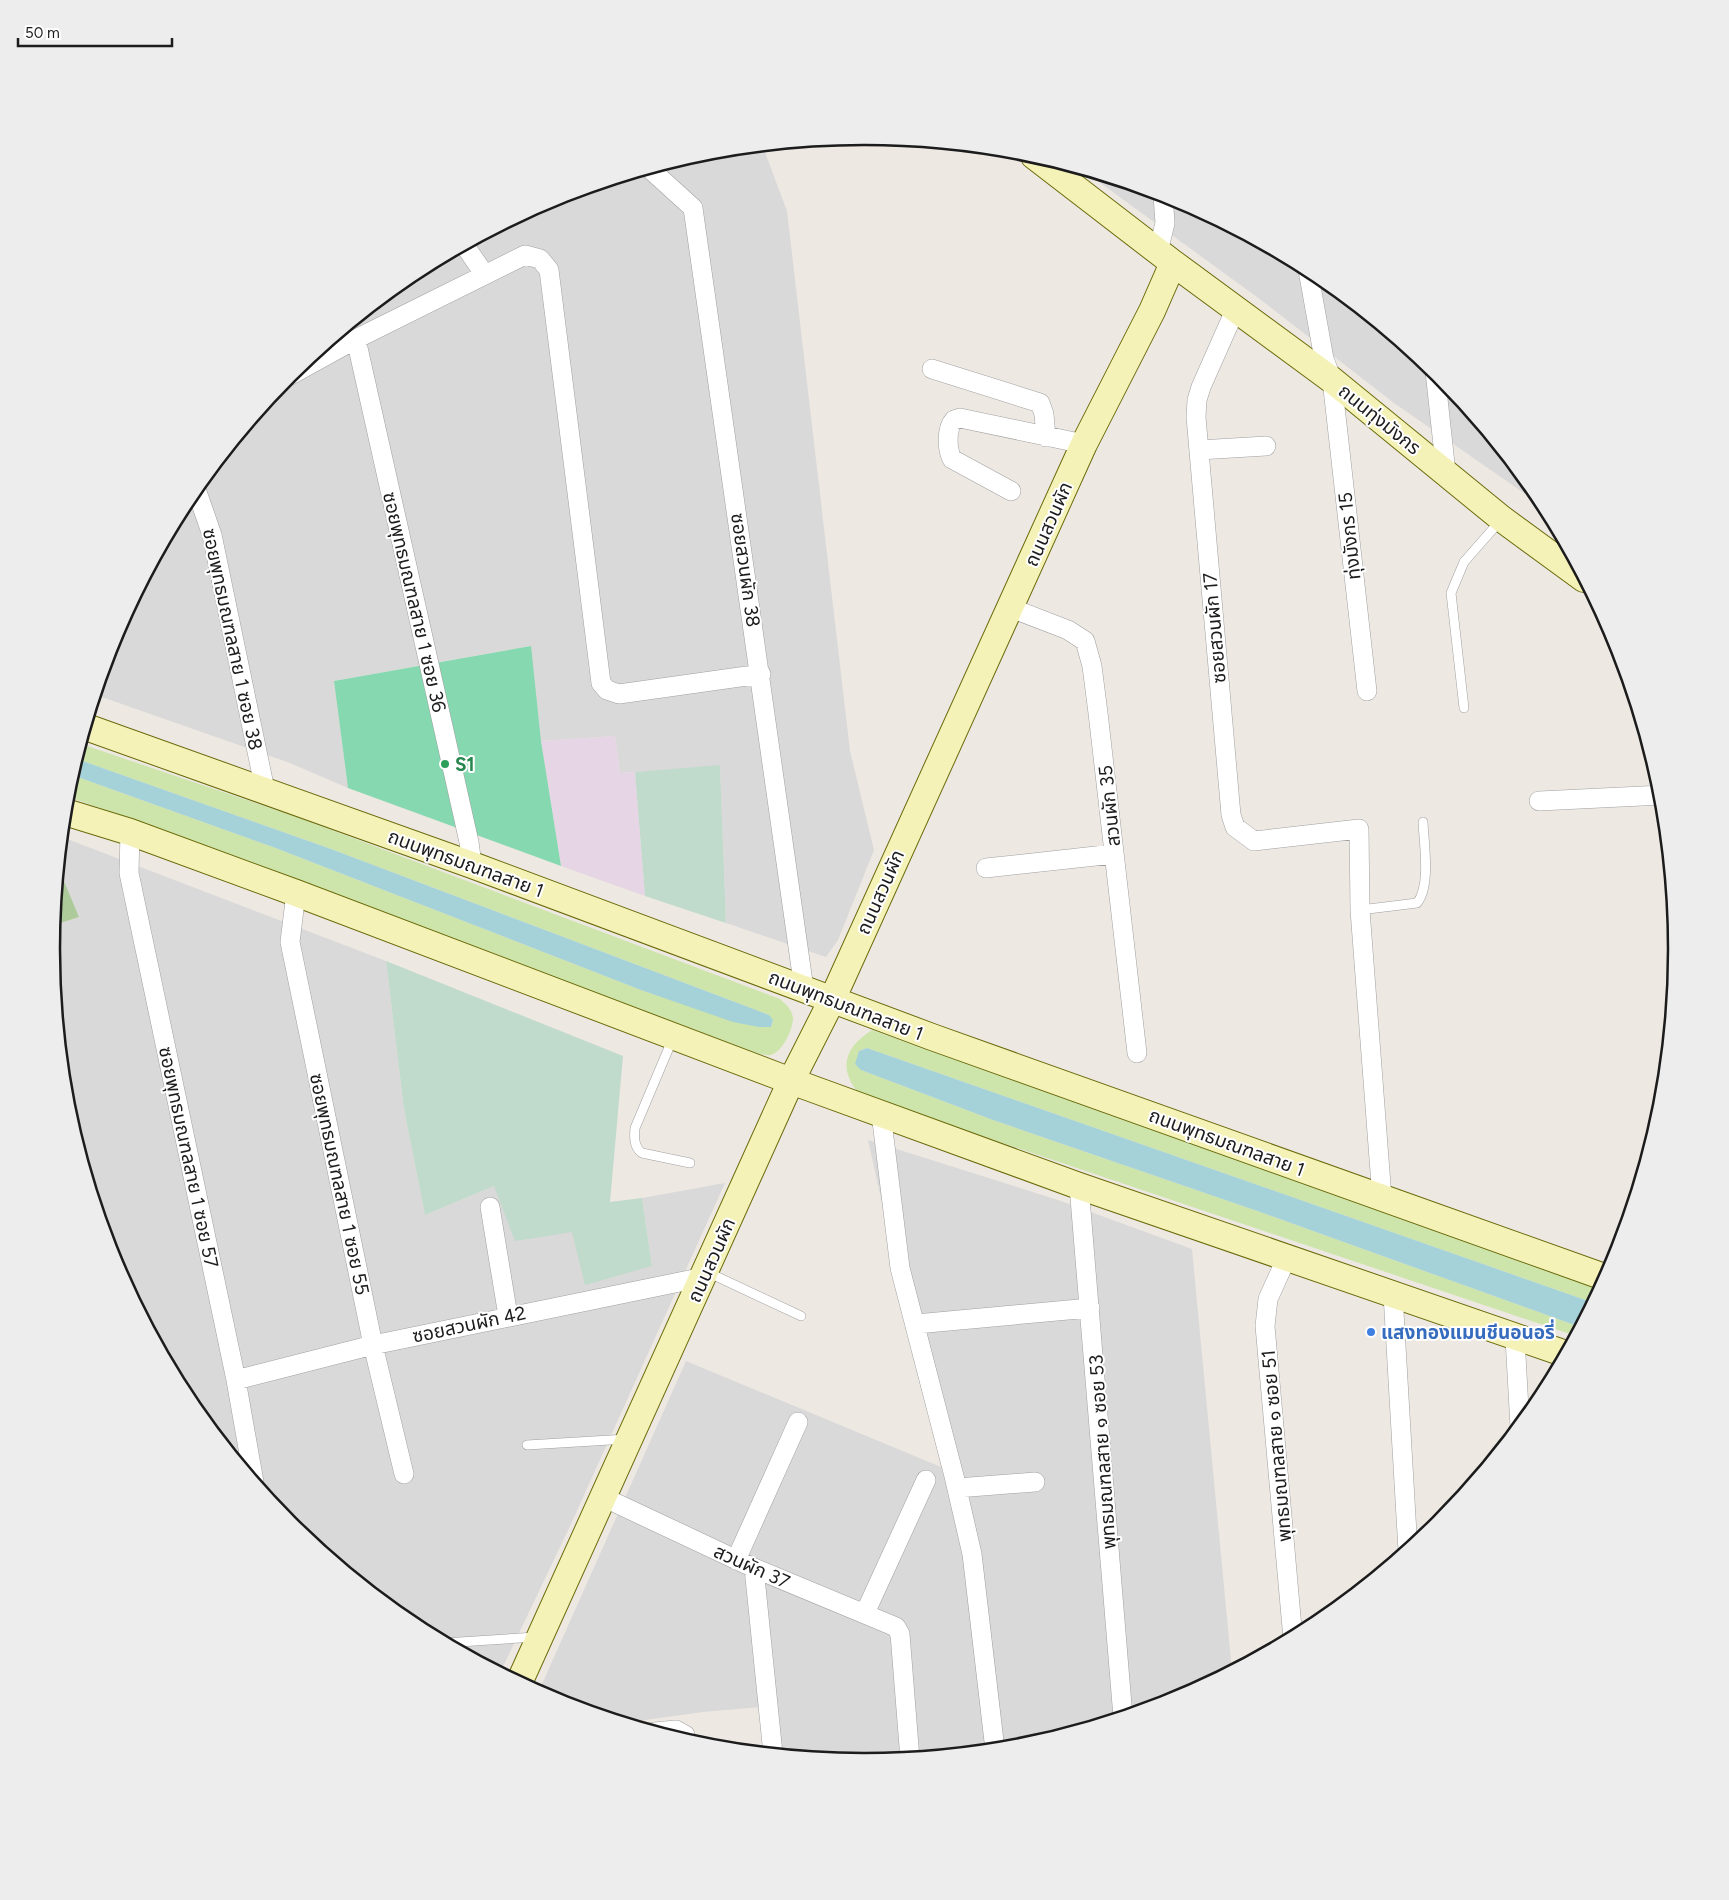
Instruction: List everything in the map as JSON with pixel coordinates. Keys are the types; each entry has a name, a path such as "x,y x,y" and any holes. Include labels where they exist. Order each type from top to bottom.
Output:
{"main road":[{"path":"1049,168 1117,218 1166,258"},
{"name":"ถนนทุ่งมังกร","path":"1166,258 1332,380 1502,519 1571,566"},
{"name":"ถนนสวนผัก","path":"522,1678 795,1074 828,1008 1084,444 1152,311 1166,258"},
{"name":"ถนนพุทธมณฑลสาย 1","path":"92,728 472,865 804,989 828,1008 1382,1198 1600,1276"},
{"path":"72,814 130,832 296,892 674,1035 795,1074 881,1113 1079,1186 1561,1352"}],"street":[{"name":"ซอยสวนผัก 38","path":"655,173 693,208 761,674 804,989"},
{"path":"1163,203 1166,258"},
{"path":"468,250 486,275"},
{"path":"324,355 525,255 540,259 549,270 602,683 607,690 619,694 761,674"},
{"name":"ทุ่งมังกร 15","path":"1310,280 1324,359 1332,380 1366,691"},
{"name":"ซอยสวนผัก 17","path":"1236,308 1197,400 1196,418 1231,815 1235,827 1254,841 1359,830 1360,910"},
{"name":"ซอยพุทธมณฑลสาย 1 ซอย 36","path":"356,339 469,842 472,865"},
{"path":"932,369 1040,403 1044,414 1046,437"},
{"path":"1436,385 1446,474"},
{"path":"1011,490 952,459 948,451 951,424 954,420 960,418 1084,444"},
{"path":"1199,450 1266,446"},
{"name":"ซอยพุทธมณฑลสาย 1 ซอย 38","path":"199,498 212,535 265,790"},
{"name":"สวนผัก 35","path":"1010,608 1068,630 1085,640 1092,666 1137,1053"},
{"path":"1539,801 1654,795"},
{"name":"ซอยพุทธมณฑลสาย 1 ซอย 57","path":"130,832 130,873 236,1380 252,1471"},
{"path":"986,868 1114,854"},
{"name":"ซอยพุทธมณฑลสาย 1 ซอย 55","path":"296,892 290,942 374,1345 404,1474"},
{"path":"1360,910 1382,1198"},
{"path":"881,1113 900,1268 916,1324 972,1554 994,1744"},
{"name":"พุทธมณฑลสาย ๑ ซอย 53","path":"1079,1186 1123,1712"},
{"path":"490,1207 508,1316"},
{"name":"พุทธมณฑลสาย ๑ ซอย 51","path":"1287,1257 1268,1299 1265,1326 1292,1631"},
{"name":"ซอยสวนผัก 42","path":"236,1380 374,1345 705,1274"},
{"path":"1392,1294 1408,1543"},
{"path":"916,1324 1090,1308"},
{"path":"1515,1338 1519,1416"},
{"path":"736,1560 798,1422"},
{"path":"865,1613 926,1480"},
{"path":"957,1488 1035,1482"},
{"name":"สวนผัก 37","path":"603,1497 754,1568 896,1627 900,1634 910,1753"},
{"path":"754,1568 773,1749"}],"lane":[{"path":"1464,708 1451,593 1464,562 1502,519"},
{"path":"1360,910 1417,903 1422,897 1425,884 1423,822"},
{"path":"674,1035 636,1128 634,1139 638,1150 642,1153 690,1162"},
{"path":"705,1274 801,1316"},
{"path":"527,1445 606,1438 630,1439"},
{"path":"455,1642 539,1637"}],"shaded area":[{"path":"765,151 787,211 850,751 874,850 838,940 826,957 726,923 720,766 620,773 615,736 541,741 530,646 334,681 348,788 290,763 101,697 121,642 143,594 168,548 226,460 296,381 334,345 418,281 462,253 509,228 606,188 656,173 708,161"},
{"path":"1096,180 1172,207 1220,228 1267,253 1311,281 1354,312 1395,345 1433,381 1503,460 1528,496 1394,403 1261,300"},
{"path":"615,736 620,773 635,772 645,896 561,866 541,741"},
{"path":"68,839 386,961 404,1109 425,1215 494,1186 572,1232 652,1266 642,1198 725,1183 571,1524 502,1668 462,1647 418,1619 334,1555 296,1519 226,1440 168,1352 143,1306 121,1258 87,1158 75,1107 62,1003 60,950 61,923 79,917 64,880"},
{"path":"868,1140 1058,1200 1192,1249 1232,1666 1172,1693 1123,1712 1073,1727 970,1748 917,1753 812,1753 765,1749 761,1707 703,1712 636,1721 606,1712 541,1686 686,1361 941,1467"}],"green space":[{"name":"S1","path":"531,646 541,741 561,866 348,788 334,681"},
{"path":"86,746 297,817 780,999 789,1008 793,1016 789,1035 783,1045 771,1055 753,1052 258,865 74,799 79,777 273,847 641,990 759,1027 771,1027 773,1021 769,1015 331,849 83,761"},
{"path":"720,765 726,923 645,896 635,772"},
{"path":"64,880 79,917 61,923"},
{"path":"386,961 623,1056 610,1202 642,1198 652,1266 585,1285 572,1232 515,1241 494,1186 425,1215 404,1109"},
{"path":"872,1030 1594,1288 1588,1301 867,1048 859,1051 861,1070 993,1120 1266,1214 1575,1325 1571,1334 860,1095 848,1076 847,1059 850,1051"}],"water":[{"path":"83,761 331,849 769,1015 773,1020 771,1027 759,1027 733,1022 641,990 273,847 79,777"},
{"path":"867,1048 1588,1301 1575,1325 1266,1214 993,1120 861,1070 855,1064 859,1051"}],"place":[{"name":"S1","path":"445,764"},
{"name":"แสงทองแมนชีนอนอรี่","path":"1371,1332"}]}
